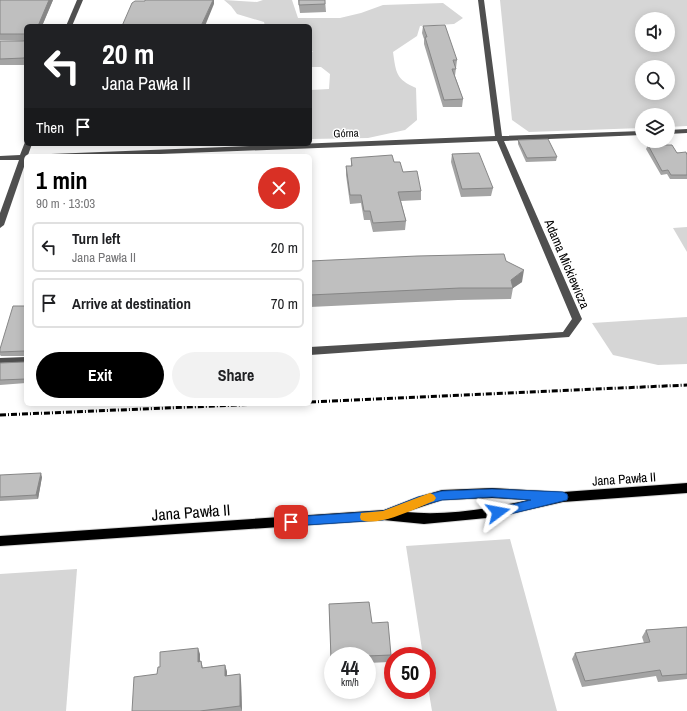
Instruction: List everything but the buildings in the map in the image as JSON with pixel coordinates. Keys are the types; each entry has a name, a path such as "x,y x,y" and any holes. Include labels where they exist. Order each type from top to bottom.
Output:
{"main road":[{"name":"Jana Pawła II","path":"383,516 418,502 442,495 492,493 563,497 687,488"},
{"name":"Jana Pawła II","path":"0,541 383,516 424,519 498,512 563,497"}],"street":[{"path":"70,24 80,0"},
{"name":"Adama Mickiewicza","path":"312,351 566,335 577,320 498,138 481,0"},
{"path":"675,132 687,131"},
{"name":"Górna","path":"312,145 635,133"},
{"name":"Górna","path":"101,154 299,146"},
{"path":"0,158 24,157"},
{"path":"0,225 24,160"},
{"path":"0,362 24,361"}],"shaded area":[{"path":"224,0 257,2 263,0 292,0 298,18 340,18 361,13 383,5 443,3 463,18 454,24 420,26 417,36 393,52 398,74 404,82 416,88 417,120 405,130 368,138 312,139 312,90 329,89 330,74 321,67 312,67 312,24 264,24 264,22 237,14"},
{"path":"500,0 687,0 687,126 675,127 675,108 635,108 635,128 529,132 512,120"},
{"path":"687,227 687,252 673,228"},
{"path":"687,317 687,364 658,365 613,355 592,323"},
{"path":"510,539 557,711 432,711 430,699 436,699 436,647 422,647 406,546"},
{"path":"77,569 66,711 0,711 0,574"}],"railway":[{"path":"312,402 687,385"},
{"path":"0,415 214,406"}],"slow traffic":[{"path":"365,517 383,516 430,498"}],"route":[{"path":"291,522 383,516 418,502 442,495 492,493 563,497 498,512"}]}
